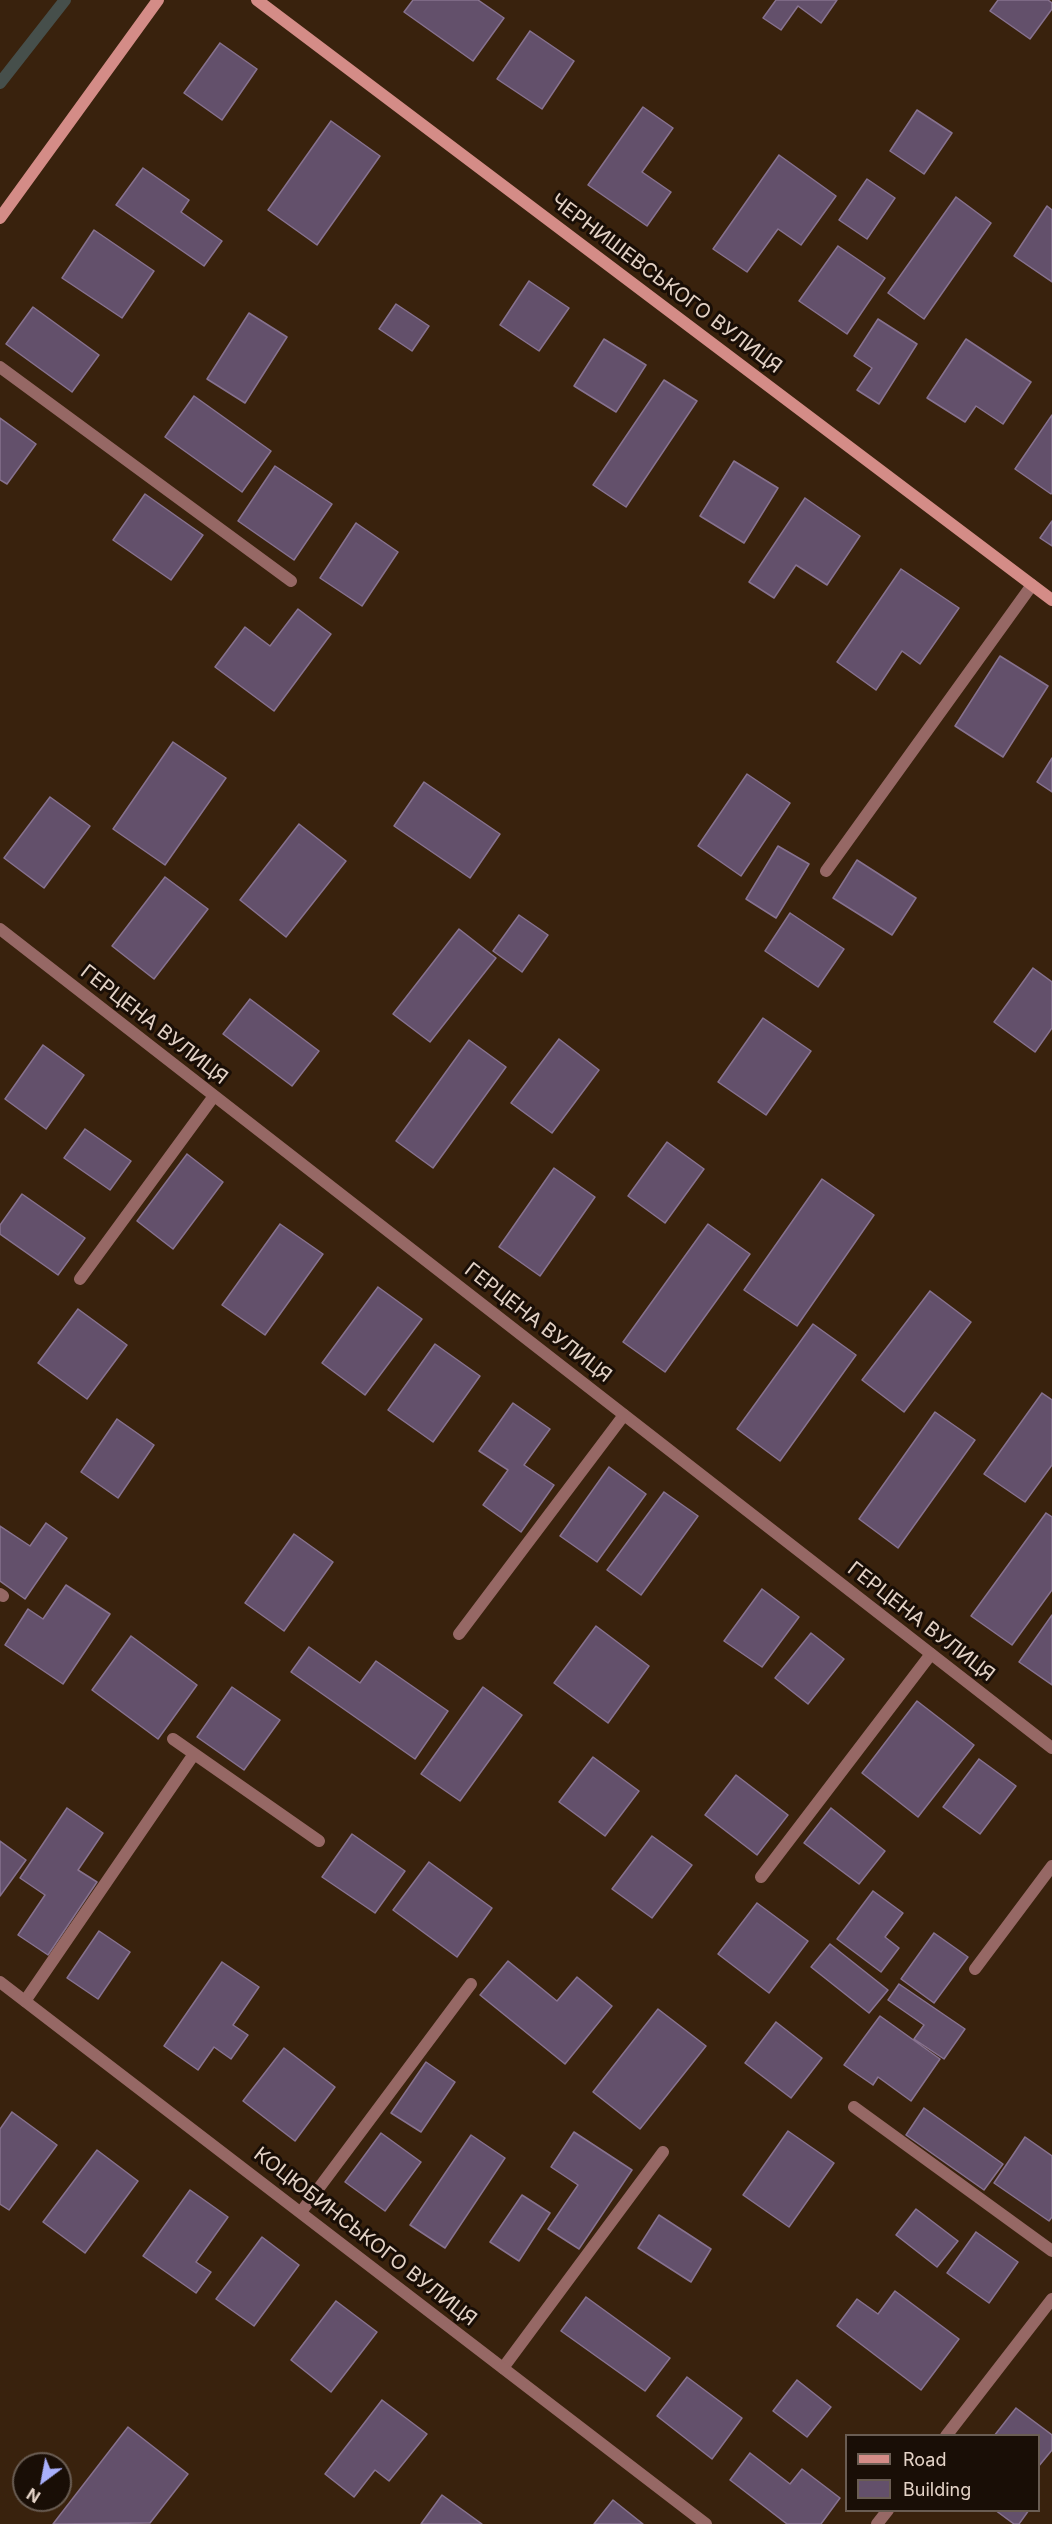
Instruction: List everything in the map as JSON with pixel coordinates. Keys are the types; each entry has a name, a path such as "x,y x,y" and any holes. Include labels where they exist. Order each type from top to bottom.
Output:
{"street":[{"path":"0,218 158,0"},
{"name":"ЧЕРНИШЕВСЬКОГО ВУЛИЦЯ","path":"257,0 1052,600"},
{"path":"0,368 291,581"},
{"path":"826,871 1032,585"},
{"name":"ГЕРЦЕНА ВУЛИЦЯ","path":"0,929 1052,1748"},
{"path":"80,1279 214,1096"},
{"path":"459,1634 624,1415"},
{"path":"760,1877 931,1654"},
{"path":"173,1739 319,1841"},
{"path":"25,2001 194,1754"},
{"path":"975,1969 1052,1866"},
{"name":"КОЦЮБИНСЬКОГО ВУЛИЦЯ","path":"0,1982 706,2524"},
{"path":"301,2212 471,1984"},
{"path":"854,2107 1052,2251"},
{"path":"503,2368 663,2152"},
{"path":"948,2434 1052,2299"},
{"path":"878,2524 887,2512"}],"building":[{"path":"413,0 478,0 504,18 473,61 404,12"},
{"path":"776,0 837,0 821,23 798,6 781,30 763,18"},
{"path":"998,0 1048,0 1052,3 1052,9 1030,39 990,11"},
{"path":"530,31 574,61 542,109 497,79"},
{"path":"220,43 257,69 222,120 184,93"},
{"path":"643,107 673,128 642,172 671,192 647,226 588,185"},
{"path":"917,110 952,133 924,174 890,151"},
{"path":"331,121 380,156 317,245 268,210"},
{"path":"779,155 836,196 801,245 778,229 747,272 713,249"},
{"path":"143,168 189,200 181,212 222,241 204,266 116,205"},
{"path":"867,179 895,198 867,239 839,220"},
{"path":"956,197 991,223 924,319 888,293"},
{"path":"1047,206 1052,210 1052,282 1014,256"},
{"path":"94,230 154,271 122,318 62,278"},
{"path":"838,246 885,278 847,334 799,301"},
{"path":"529,281 569,308 539,351 500,325"},
{"path":"396,304 429,326 412,351 379,329"},
{"path":"33,307 99,355 72,392 6,344"},
{"path":"249,313 287,337 245,403 207,379"},
{"path":"878,319 917,344 879,404 857,390 872,368 854,356"},
{"path":"604,339 646,365 616,412 574,386"},
{"path":"966,339 1031,382 1003,424 976,406 965,422 927,398"},
{"path":"664,380 697,401 626,507 593,485"},
{"path":"194,396 271,451 242,492 165,437"},
{"path":"1052,415 1052,493 1051,494 1015,469"},
{"path":"0,418 36,444 7,484 0,480"},
{"path":"734,461 778,488 744,543 700,516"},
{"path":"275,466 332,504 294,560 238,521"},
{"path":"145,494 203,535 171,580 113,540"},
{"path":"805,498 860,536 827,585 796,565 774,598 749,582"},
{"path":"1052,521 1052,546 1040,538"},
{"path":"356,523 398,552 362,606 320,578"},
{"path":"901,569 959,608 920,664 902,651 876,690 837,662"},
{"path":"298,609 331,634 274,711 215,667 245,627 270,646"},
{"path":"1000,656 1048,686 1003,757 955,726"},
{"path":"173,742 226,778 165,865 113,829"},
{"path":"1052,758 1052,792 1037,782"},
{"path":"747,774 790,803 741,876 698,846"},
{"path":"424,782 500,834 470,878 394,826"},
{"path":"50,797 90,826 44,888 4,858"},
{"path":"299,824 346,861 286,937 240,900"},
{"path":"778,846 809,864 776,918 746,899"},
{"path":"857,860 916,898 892,935 833,898"},
{"path":"165,877 208,909 154,979 112,946"},
{"path":"790,913 844,949 818,987 765,951"},
{"path":"519,915 548,935 522,972 493,951"},
{"path":"459,929 496,958 430,1042 393,1014"},
{"path":"1033,968 1052,982 1052,1028 1035,1052 994,1022"},
{"path":"250,999 319,1051 292,1086 223,1034"},
{"path":"763,1018 811,1051 766,1115 718,1082"},
{"path":"559,1039 599,1070 552,1133 511,1103"},
{"path":"469,1040 506,1067 433,1168 396,1141"},
{"path":"43,1045 84,1075 46,1129 5,1099"},
{"path":"85,1129 131,1161 110,1190 64,1158"},
{"path":"667,1142 704,1169 665,1223 628,1196"},
{"path":"187,1154 223,1182 173,1249 137,1221"},
{"path":"554,1168 595,1197 540,1276 499,1247"},
{"path":"822,1179 874,1215 797,1326 744,1290"},
{"path":"22,1194 85,1238 58,1275 0,1234 0,1225"},
{"path":"280,1224 323,1254 265,1335 222,1305"},
{"path":"708,1224 750,1254 665,1372 623,1342"},
{"path":"378,1287 422,1319 365,1395 322,1363"},
{"path":"930,1291 971,1322 904,1412 862,1380"},
{"path":"78,1309 127,1345 87,1399 38,1363"},
{"path":"813,1324 856,1355 780,1461 737,1429"},
{"path":"435,1344 480,1376 433,1442 388,1410"},
{"path":"1042,1393 1052,1400 1052,1465 1025,1502 984,1474"},
{"path":"513,1403 550,1429 524,1465 554,1485 521,1532 483,1505 508,1470 479,1451"},
{"path":"935,1412 975,1440 898,1548 859,1519"},
{"path":"117,1419 154,1445 118,1498 81,1472"},
{"path":"609,1467 646,1494 597,1562 560,1536"},
{"path":"664,1492 698,1516 641,1595 607,1570"},
{"path":"1046,1513 1052,1517 1052,1590 1012,1645 971,1616"},
{"path":"46,1523 67,1538 25,1599 0,1581 0,1526 30,1546"},
{"path":"294,1534 333,1562 284,1631 245,1603"},
{"path":"66,1585 110,1614 63,1684 5,1645 28,1609 43,1619"},
{"path":"762,1589 799,1617 762,1667 724,1641"},
{"path":"1052,1615 1052,1685 1019,1662"},
{"path":"596,1626 649,1666 608,1723 554,1683"},
{"path":"811,1633 844,1659 808,1704 775,1678"},
{"path":"131,1636 197,1685 158,1739 92,1690"},
{"path":"309,1647 360,1683 376,1661 448,1711 415,1759 291,1672"},
{"path":"232,1687 280,1720 244,1770 197,1737"},
{"path":"483,1687 522,1715 460,1801 421,1774"},
{"path":"917,1701 974,1745 918,1817 862,1773"},
{"path":"593,1757 639,1791 605,1836 559,1802"},
{"path":"979,1759 1016,1786 980,1834 943,1807"},
{"path":"736,1775 788,1815 757,1855 705,1815"},
{"path":"67,1808 103,1833 78,1870 97,1882 48,1955 18,1935 45,1895 20,1878"},
{"path":"831,1808 885,1851 859,1884 804,1843"},
{"path":"352,1834 405,1871 375,1913 322,1877"},
{"path":"652,1836 692,1865 652,1918 612,1889"},
{"path":"0,1841 26,1860 0,1896"},
{"path":"429,1862 492,1908 457,1957 393,1910"},
{"path":"873,1891 903,1913 885,1937 899,1948 881,1972 837,1939"},
{"path":"757,1903 808,1941 769,1993 718,1954"},
{"path":"99,1931 130,1952 98,1999 67,1978"},
{"path":"934,1933 968,1957 934,2003 901,1979"},
{"path":"830,1944 888,1990 869,2013 811,1967"},
{"path":"508,1961 557,2001 577,1977 612,2006 565,2064 480,1995"},
{"path":"222,1962 259,1987 233,2025 248,2035 231,2059 214,2047 198,2070 164,2046"},
{"path":"899,1984 965,2029 944,2059 914,2039 924,2025 888,2000"},
{"path":"658,2009 706,2046 640,2129 593,2092"},
{"path":"880,2016 940,2059 911,2101 878,2077 873,2085 844,2065"},
{"path":"776,2022 822,2058 791,2098 745,2063"},
{"path":"284,2048 335,2087 295,2141 243,2101"},
{"path":"426,2062 455,2082 421,2132 391,2113"},
{"path":"924,2108 1003,2164 984,2190 906,2135"},
{"path":"12,2112 57,2145 9,2210 0,2204 0,2129"},
{"path":"788,2131 834,2163 789,2227 743,2195"},
{"path":"574,2132 632,2170 579,2249 548,2229 578,2185 551,2167"},
{"path":"381,2133 421,2162 385,2211 345,2182"},
{"path":"471,2135 505,2158 445,2248 410,2225"},
{"path":"1025,2137 1052,2156 1052,2217 1049,2221 994,2183"},
{"path":"97,2150 138,2181 85,2253 43,2222"},
{"path":"190,2190 228,2217 196,2262 211,2272 196,2293 143,2256"},
{"path":"522,2195 550,2213 519,2261 490,2242"},
{"path":"916,2209 958,2241 937,2267 896,2235"},
{"path":"659,2215 711,2249 691,2282 638,2248"},
{"path":"976,2232 1018,2262 989,2303 947,2273"},
{"path":"262,2237 299,2265 254,2326 216,2299"},
{"path":"895,2291 959,2339 921,2390 837,2326 857,2299 878,2314"},
{"path":"586,2297 670,2358 645,2391 561,2331"},
{"path":"336,2301 377,2332 331,2392 291,2360"},
{"path":"687,2377 742,2418 712,2459 657,2416"},
{"path":"797,2380 831,2407 807,2437 773,2411"},
{"path":"382,2400 427,2434 389,2481 375,2470 354,2497 325,2474"},
{"path":"1016,2408 1052,2435 1052,2450 1040,2465 1040,2434 996,2434"},
{"path":"128,2427 188,2474 150,2523 53,2524 62,2512 72,2512 72,2499"},
{"path":"750,2453 790,2484 802,2469 840,2498 821,2524 787,2524 730,2480"},
{"path":"442,2495 482,2524 421,2524"},
{"path":"613,2500 643,2524 594,2524"},
{"path":"998,2512 1028,2512 1019,2524 1014,2524"}],"waterway":[{"path":"0,83 65,0"}]}
